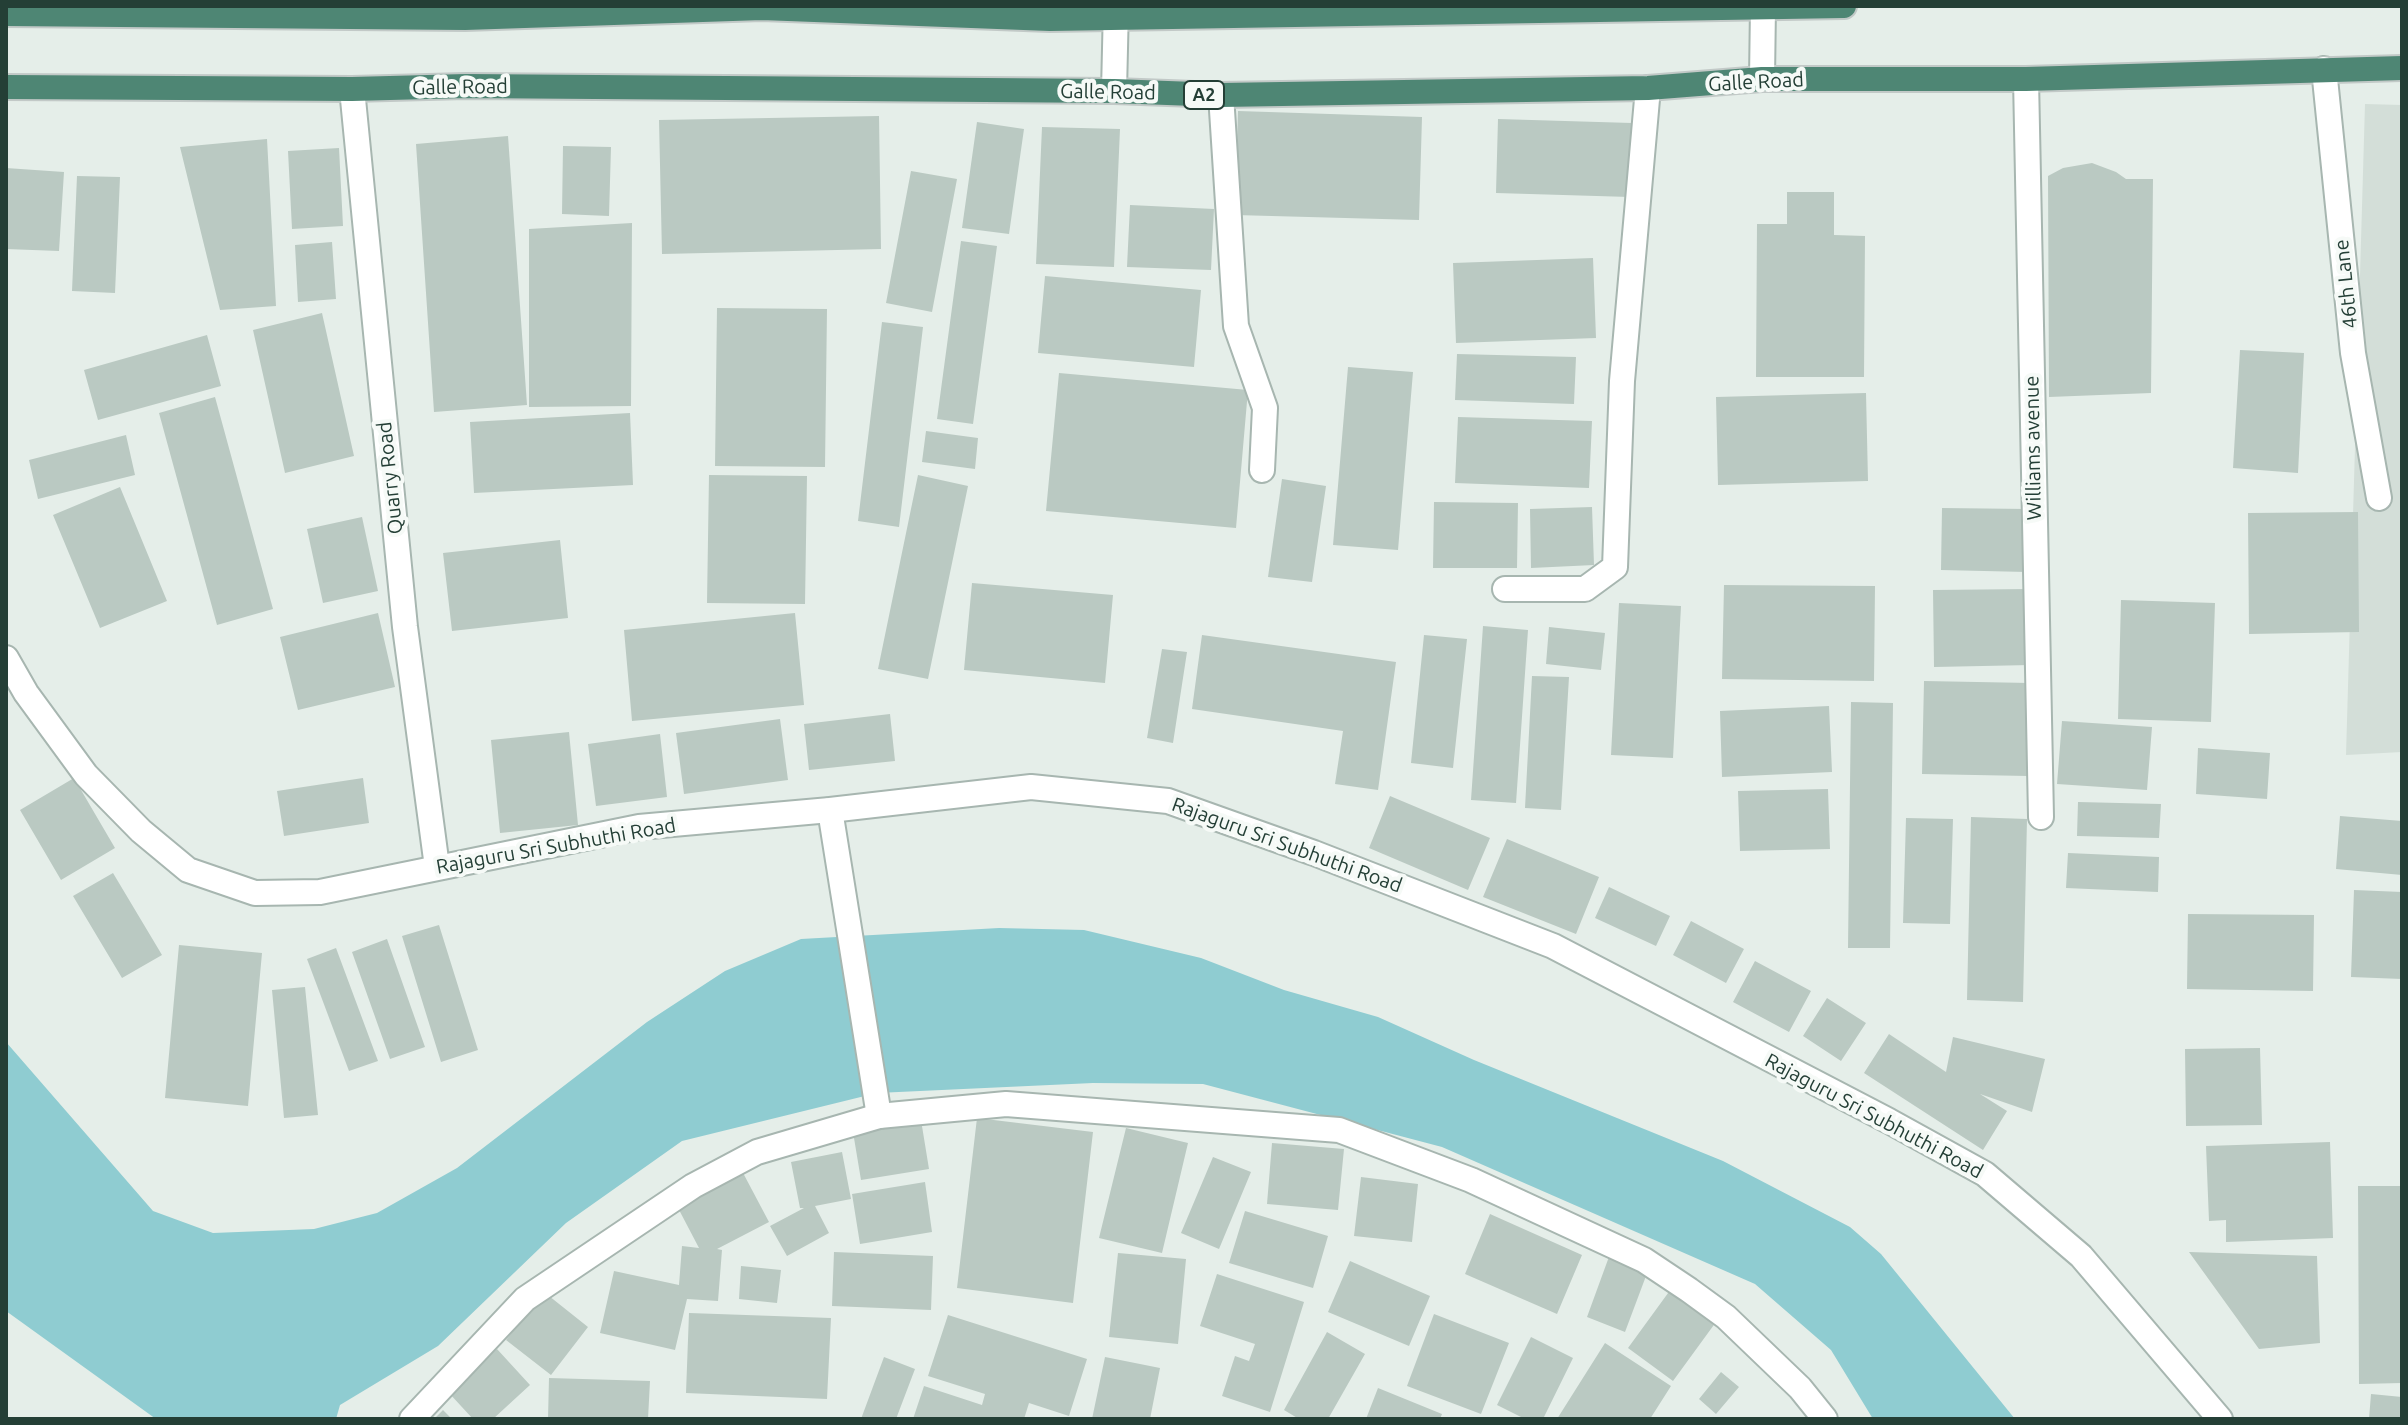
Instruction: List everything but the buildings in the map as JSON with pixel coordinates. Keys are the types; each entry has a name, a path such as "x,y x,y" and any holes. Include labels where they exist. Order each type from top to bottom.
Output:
{"highway":[{"path":"6,14 250,12 465,18 762,7 1050,19 1116,12 1844,6"},
{"name":"Galle Road","path":"6,87 352,89 481,86 1114,91 1221,95 1648,88 1762,79 2026,79 2402,68"}],"street":[{"path":"1762,79 1763,7"},
{"path":"1114,91 1116,12"},
{"name":"46th Lane","path":"2324,69 2353,353 2379,498"},
{"name":"Williams avenue","path":"2026,79 2041,817"},
{"path":"1505,589 1585,589 1615,567 1622,381 1648,88"},
{"name":"Quarry Road","path":"352,89 405,627 437,867"},
{"path":"1221,95 1236,326 1265,408 1262,470"},
{"name":"Rajaguru Sri Subhuthi Road","path":"6,658 26,693 86,775 141,831 188,870 255,893 320,892 639,827 830,810 1031,787 1168,801 1314,853 1553,946 1875,1113 1985,1174 2081,1256 2220,1419"},
{"path":"830,810 879,1116"},
{"path":"412,1419 525,1299 693,1186 757,1152 879,1116 1006,1104 1339,1130 1471,1180 1644,1260 1726,1317 1800,1388 1825,1419"}],"shaded area":[{"path":"2365,104 2402,105 2402,752 2346,755"}],"water":[{"path":"999,928 1084,930 1201,958 1284,990 1378,1017 1474,1060 1723,1161 1850,1227 1881,1254 2015,1419 1873,1419 1831,1350 1755,1284 1442,1147 1203,1084 1093,1083 877,1093 682,1141 566,1223 438,1346 340,1405 336,1419 156,1419 6,1311 6,1042 153,1211 213,1233 314,1229 377,1213 457,1168 647,1022 725,971 801,939"}]}
